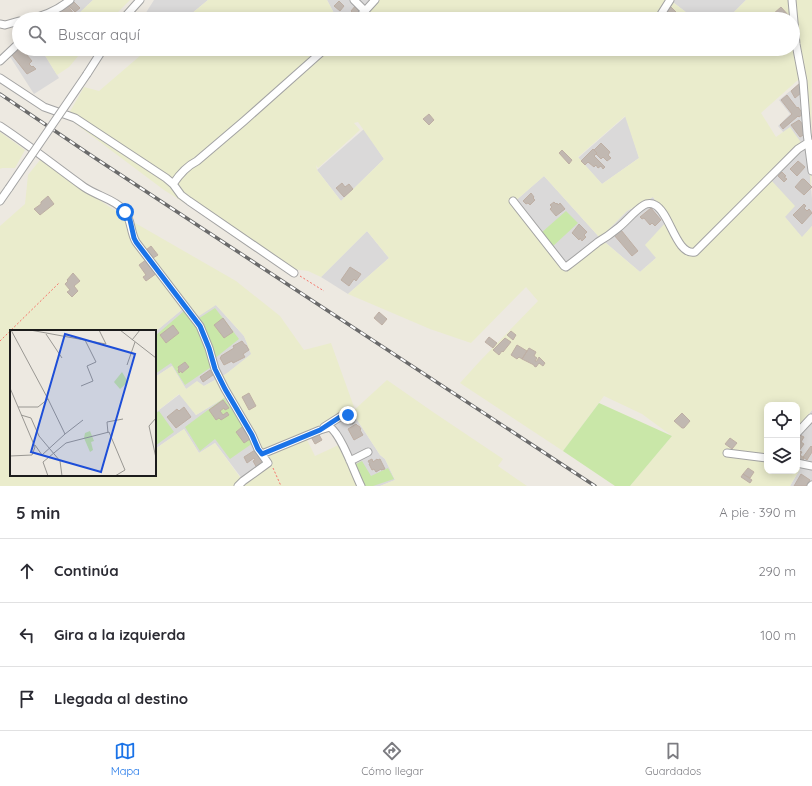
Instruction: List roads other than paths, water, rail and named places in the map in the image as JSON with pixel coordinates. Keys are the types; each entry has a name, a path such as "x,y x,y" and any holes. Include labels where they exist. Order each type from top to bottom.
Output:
{"street":[{"path":"129,12 140,0"},
{"path":"354,0 365,11 375,0"},
{"path":"662,12 670,0"},
{"path":"792,0 793,12"},
{"path":"51,12 68,2"},
{"path":"2,24 12,22"},
{"path":"0,61 12,50"},
{"path":"0,201 99,56"},
{"path":"173,184 177,177 191,164 197,161 244,121 317,56"},
{"path":"798,56 803,82 812,171"},
{"path":"0,78 44,107 75,118 166,178 189,202 294,273"},
{"path":"0,126 28,145 86,189 115,203 125,212 130,220 136,242 200,326 209,348 215,369 252,435 258,449 268,463 238,486"},
{"path":"513,200 566,267 614,232 642,206 650,203 659,207 675,236 687,251 691,253 695,252 798,149 809,142"},
{"path":"262,454 320,430 346,413 351,420"},
{"path":"800,430 811,418"},
{"path":"320,430 330,428 334,431 361,486"},
{"path":"350,461 368,452"},
{"path":"727,453 764,458"},
{"path":"800,464 812,466"}],"railway":[{"path":"0,94 595,486"}]}
